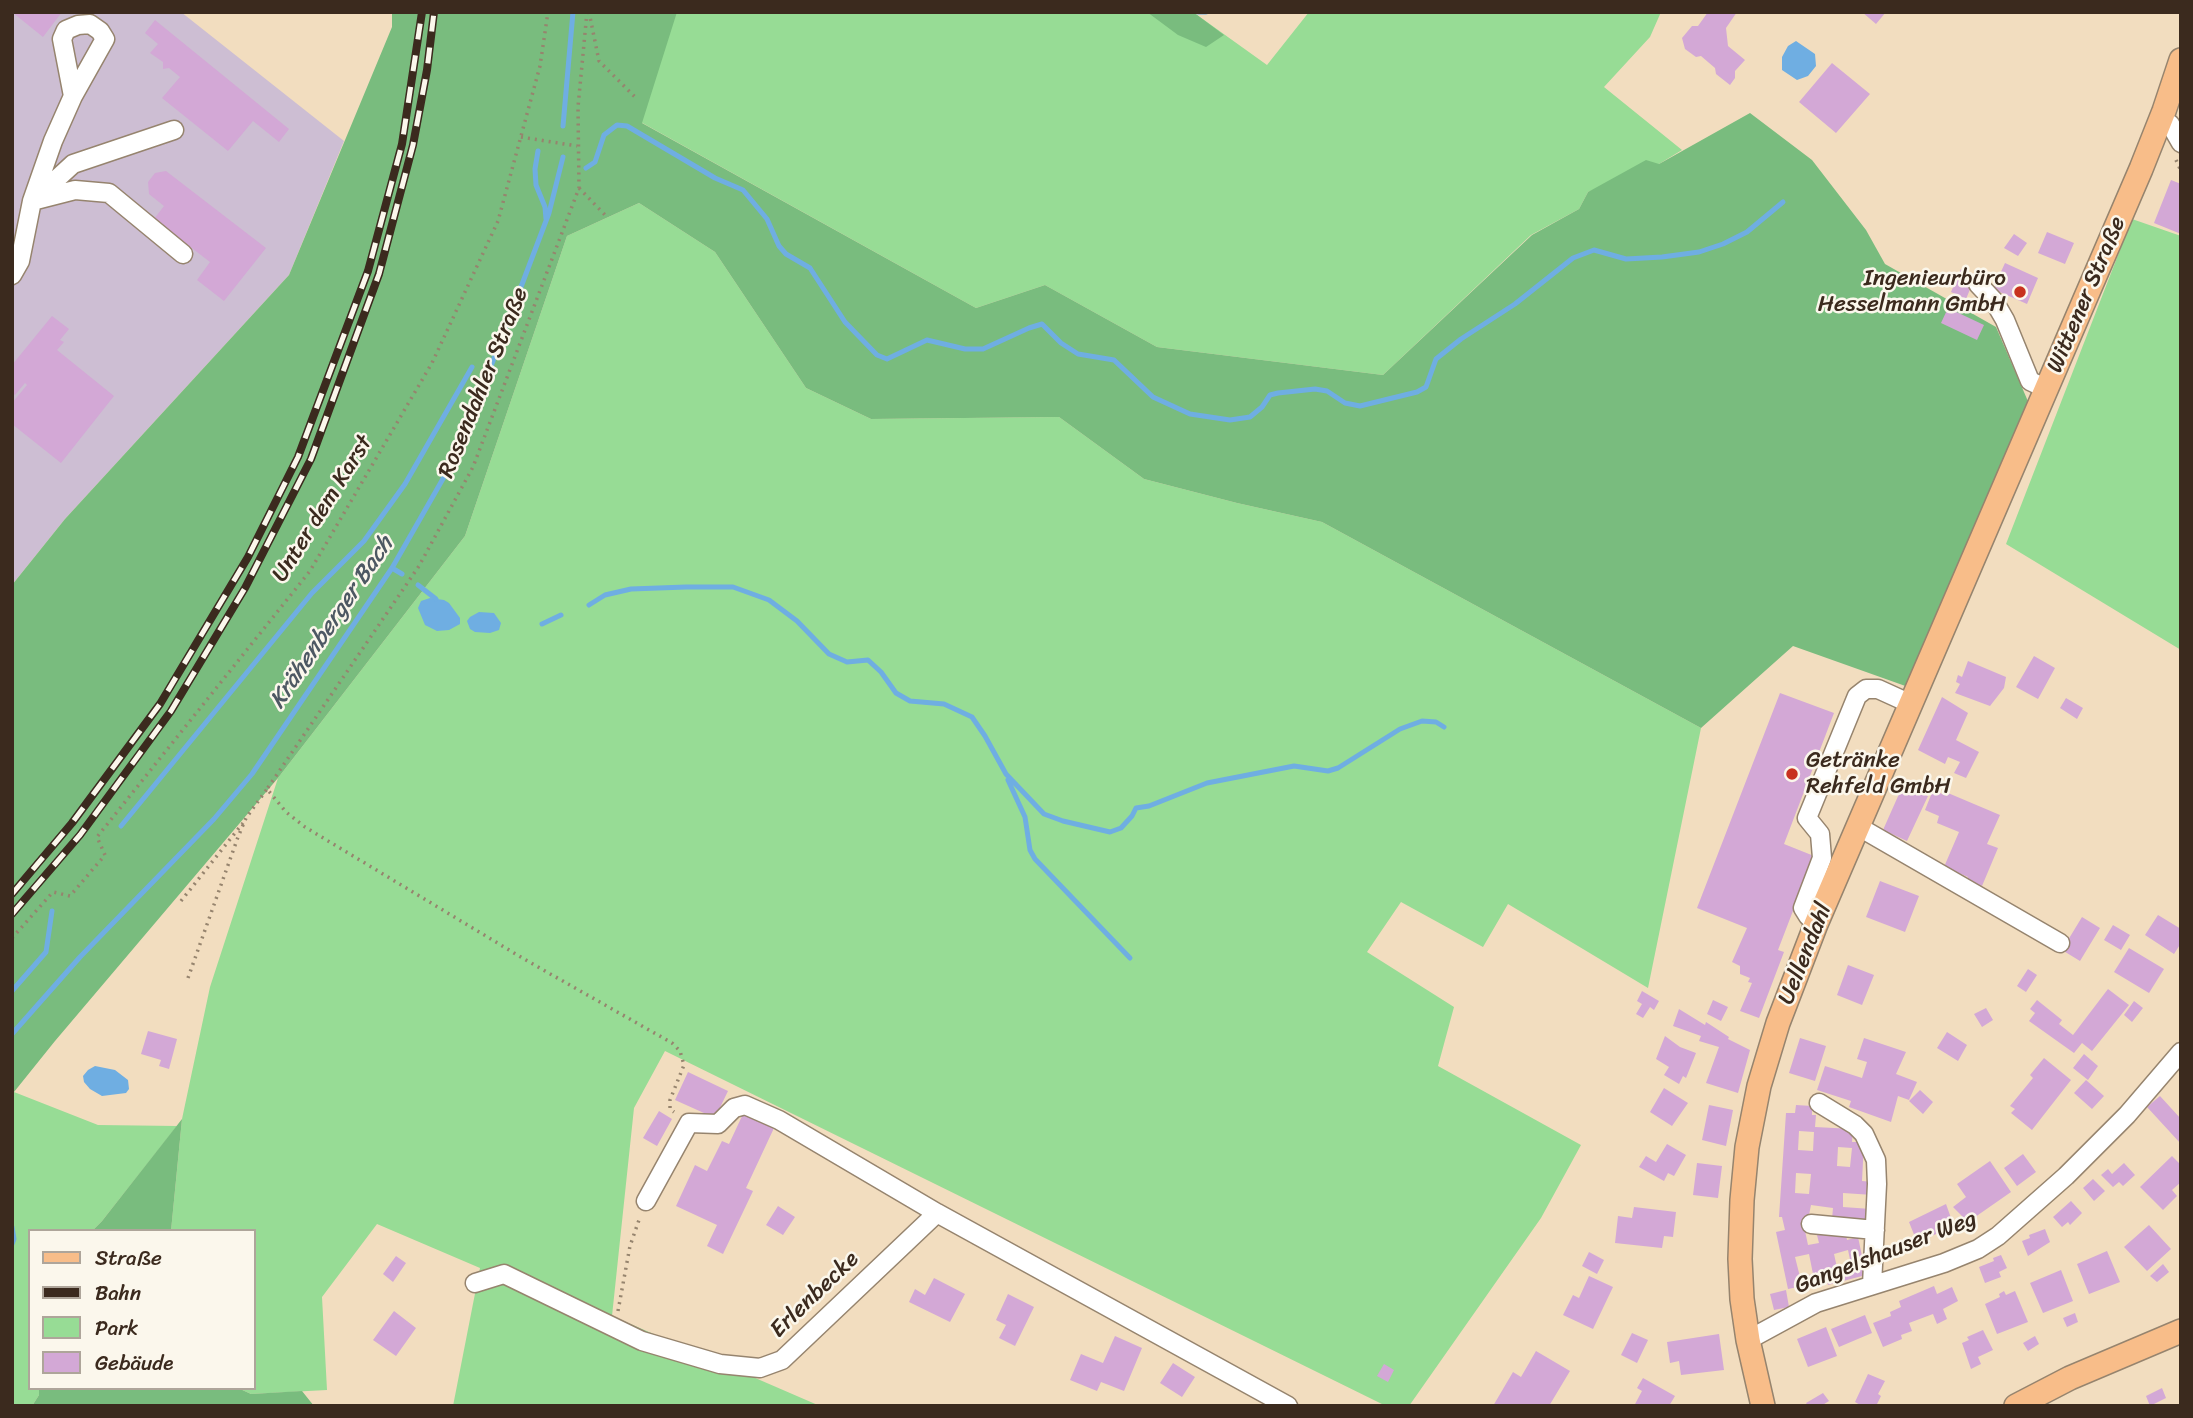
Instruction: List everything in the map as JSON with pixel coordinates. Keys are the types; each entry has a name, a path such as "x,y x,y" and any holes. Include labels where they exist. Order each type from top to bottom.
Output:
{"main road":[{"name":"Wittener Straße","path":"1988,527 2161,119 2181,60"},
{"name":"Uellendahl","path":"1763,1406 1748,1340 1740,1259 1747,1147 1759,1086 1778,1023 1816,923 1988,527"},
{"path":"2016,1406 2070,1378 2181,1331"}],"street":[{"path":"12,275 20,261 32,201 53,141 73,96"},
{"path":"2161,119 2169,124 2178,150"},
{"path":"32,201 73,164 174,130"},
{"path":"32,201 75,190 110,193 183,254"},
{"path":"1978,284 1994,301 2005,320 2030,381 2047,389"},
{"path":"1816,923 1803,908 1822,858 1820,834 1807,818 1857,696 1866,689 1878,689 1911,704"},
{"path":"1859,827 2060,943"},
{"name":"Gangelshauser Weg","path":"1748,1340 1816,1303 1944,1263 1978,1249 1998,1236 2066,1176 2127,1115 2181,1052"},
{"path":"1819,1103 1855,1125 1864,1134 1876,1160 1872,1285"},
{"path":"646,1201 689,1124 718,1124 734,1108 745,1105 779,1120 937,1213 1288,1406"},
{"name":"Erlenbecke","path":"475,1283 504,1275 642,1341 720,1364 760,1368 782,1360 937,1213"},
{"path":"1811,1224 1875,1230"}],"path":[{"name":"Unter dem Karst","path":"12,938 53,892 71,896 105,855 97,837 310,571 432,363 498,221 540,66 548,12"},
{"path":"588,12 599,61 635,97"},
{"name":"Rosendahler Straße","path":"246,818 419,566 473,467 579,188 578,107 588,12"},
{"path":"520,137 578,147"},
{"path":"2178,150 2181,171"},
{"path":"579,188 607,217"},
{"path":"267,789 286,812 305,827 524,959 672,1043 680,1051 684,1065 670,1100 670,1109 689,1124"},
{"path":"181,901 246,818"},
{"path":"188,978 246,818"},
{"path":"616,1327 630,1246 646,1201"}],"shaded area":[{"path":"12,12 181,12 344,141 289,275 65,519 12,585"}],"green space":[{"path":"392,12 677,12 642,123 976,308 1045,285 1157,347 1383,375 1532,235 1579,209 1588,192 1646,160 1659,164 1750,113 1812,160 1866,230 1885,264 1996,327 2030,406 1911,688 1793,646 1701,728 1322,522 1144,479 1059,417 871,419 806,388 715,252 639,203 567,236 465,536 278,778 55,1041 14,1092 12,1102 12,585 65,519 289,275 392,27"},
{"path":"610,12 1193,12 1267,65 1309,12 1661,12 1650,37 1604,87 1682,150 1659,164 1588,192 1579,209 1531,235 1383,375 1157,347 1045,285 976,308 610,105"},
{"path":"1147,12 1193,12 1224,35 1206,47 1178,35"},
{"path":"639,203 715,252 806,388 871,419 1059,417 1144,479 1322,522 1701,728 1648,988 1508,904 1483,947 1401,902 1367,952 1454,1007 1438,1066 1581,1145 1541,1218 1409,1406 1386,1406 665,1051 634,1108 612,1316 820,1406 453,1406 480,1268 377,1224 322,1297 327,1390 251,1394 242,1390 256,1390 256,1229 171,1229 182,1119 210,987 278,778 465,536 567,236"},
{"path":"2132,219 2181,236 2181,650 2006,544"},
{"path":"14,1092 98,1125 177,1126 94,1229 28,1229 28,1390 39,1390 32,1406 12,1406"},
{"path":"182,1119 171,1229 94,1229"},
{"path":"39,1390 242,1390 251,1394 302,1391 314,1406 32,1406"}],"water":[{"path":"1796,41 1815,54 1816,66 1808,76 1797,80 1782,70 1782,57 1788,46"},
{"path":"430,598 449,603 460,618 460,624 449,630 437,631 425,625 418,608 421,601"},
{"path":"479,612 494,613 501,623 499,630 490,633 470,629 467,621"},
{"path":"95,1066 115,1070 128,1080 129,1089 126,1093 102,1096 90,1089 83,1076"}],"building":[{"path":"12,12 62,12 43,37"},
{"path":"1708,12 1737,12 1726,28 1728,46 1745,60 1735,71 1735,78 1730,85 1716,74 1715,68 1701,56 1696,57 1685,49 1682,38 1692,26 1698,26"},
{"path":"1862,12 1886,12 1876,24"},
{"path":"155,20 289,129 279,142 253,121 228,151 162,98 180,77 169,68 163,69 163,62 150,53 158,44 145,33"},
{"path":"1832,63 1870,94 1836,133 1799,102"},
{"path":"166,171 266,248 224,301 197,280 210,262 154,219 164,206 149,194 148,182 155,173"},
{"path":"2171,180 2181,184 2181,234 2154,223"},
{"path":"2047,232 2074,243 2065,264 2038,253"},
{"path":"2014,234 2027,243 2018,256 2004,248"},
{"path":"2005,263 2038,278 2027,304 1993,289"},
{"path":"1961,269 1976,275 1966,299 1951,292"},
{"path":"1948,308 1984,325 1977,340 1941,323"},
{"path":"52,316 69,329 60,340 64,342 57,350 114,396 61,463 12,424 12,403 27,385 25,383 15,395 12,393 12,365"},
{"path":"2034,656 2055,668 2038,699 2016,687"},
{"path":"1968,661 2006,677 2004,688 1990,706 1955,693 1960,684 1956,682 1958,675 1962,677"},
{"path":"1780,693 1834,713 1784,844 1814,856 1778,950 1784,952 1759,1018 1740,1011 1752,983 1748,982 1750,978 1740,974 1740,966 1732,962 1747,928 1697,908"},
{"path":"1942,697 1968,713 1956,740 1979,752 1966,778 1954,773 1960,762 1948,757 1945,764 1918,750"},
{"path":"2066,698 2083,708 2077,719 2060,708"},
{"path":"1903,785 1928,796 1907,841 1883,830"},
{"path":"1933,790 1947,796 1948,793 2000,815 1987,844 1998,848 1982,886 1944,867 1959,832 1937,823 1939,816 1925,810"},
{"path":"1880,881 1919,896 1905,932 1866,917"},
{"path":"2158,915 2181,929 2181,943 2174,954 2145,935"},
{"path":"2082,917 2100,928 2080,961 2062,950"},
{"path":"2113,925 2130,935 2121,950 2104,940"},
{"path":"2129,948 2164,969 2149,993 2114,972"},
{"path":"1848,965 1874,975 1862,1005 1837,995"},
{"path":"2028,969 2037,975 2026,992 2017,986"},
{"path":"2108,989 2129,1005 2092,1051 2082,1043 2074,1053 2029,1021 2035,1013 2030,1009 2037,1000 2062,1020 2059,1024 2073,1035"},
{"path":"1642,991 1659,1001 1654,1010 1650,1007 1643,1018 1636,1014 1642,1004 1637,1001"},
{"path":"1713,1000 1728,1007 1721,1021 1707,1014"},
{"path":"2134,1001 2143,1008 2132,1022 2124,1015"},
{"path":"1986,1008 1993,1020 1982,1027 1974,1014"},
{"path":"1679,1009 1705,1025 1706,1022 1729,1037 1728,1039 1750,1050 1738,1093 1706,1083 1719,1047 1699,1041 1701,1036 1673,1026"},
{"path":"148,1031 177,1039 169,1069 159,1066 161,1060 141,1054"},
{"path":"1947,1032 1967,1045 1958,1061 1937,1048"},
{"path":"1665,1036 1680,1047 1696,1053 1686,1078 1683,1076 1679,1084 1664,1075 1669,1067 1656,1059"},
{"path":"1800,1038 1826,1046 1815,1081 1789,1073"},
{"path":"1864,1038 1906,1052 1896,1074 1917,1082 1909,1100 1898,1096 1891,1122 1849,1107 1851,1101 1817,1090 1825,1066 1862,1078 1867,1062 1857,1059"},
{"path":"2084,1054 2098,1066 2088,1080 2073,1068"},
{"path":"2044,1058 2071,1080 2032,1130 2011,1113 2015,1109 2010,1106 2033,1078 2030,1075"},
{"path":"688,1072 728,1091 715,1118 675,1100"},
{"path":"2086,1080 2104,1096 2092,1109 2074,1093"},
{"path":"1664,1088 1688,1103 1672,1126 1650,1112"},
{"path":"1920,1090 1933,1102 1923,1114 1909,1101"},
{"path":"2160,1096 2181,1119 2181,1144 2147,1107"},
{"path":"1709,1105 1733,1110 1726,1146 1702,1140"},
{"path":"1796,1105 1812,1106 1812,1115 1816,1115 1815,1127 1853,1129 1852,1142 1864,1142 1862,1181 1873,1182 1873,1195 1843,1193 1843,1207 1871,1209 1871,1221 1832,1219 1833,1208 1811,1205 1807,1225 1804,1226 1808,1245 1819,1243 1817,1235 1845,1228 1847,1240 1858,1237 1866,1275 1828,1285 1827,1281 1788,1289 1776,1232 1785,1230 1782,1217 1779,1217 1786,1113 1795,1113","holes":["1799,1131 1814,1132 1813,1151 1798,1150","1838,1147 1852,1148 1850,1167 1837,1166","1796,1173 1811,1174 1809,1194 1795,1193","1848,1250 1852,1269 1838,1272 1834,1254","1809,1254 1813,1274 1800,1277 1795,1257"]},
{"path":"659,1111 672,1119 657,1146 643,1138"},
{"path":"743,1114 774,1128 746,1188 753,1191 723,1254 707,1246 717,1225 676,1206 695,1165 707,1171 722,1141 729,1144"},
{"path":"1667,1144 1686,1155 1674,1176 1668,1173 1664,1181 1639,1167 1646,1156 1656,1162"},
{"path":"2023,1154 2036,1172 2017,1186 2004,1168"},
{"path":"2172,1156 2181,1165 2181,1182 2172,1190 2177,1196 2163,1210 2140,1187"},
{"path":"1990,1161 2011,1192 1968,1222 1953,1207 1966,1197 1957,1184"},
{"path":"1697,1163 1722,1166 1718,1198 1693,1195"},
{"path":"2124,1163 2135,1175 2123,1186 2119,1182 2113,1187 2101,1175 2108,1169 2112,1174"},
{"path":"2093,1179 2105,1191 2094,1201 2083,1188"},
{"path":"2071,1201 2082,1213 2070,1225 2068,1222 2062,1227 2053,1217"},
{"path":"1946,1204 1951,1218 1937,1224 1941,1232 1917,1242 1909,1222"},
{"path":"778,1206 795,1217 783,1235 766,1225"},
{"path":"1634,1207 1676,1212 1673,1237 1664,1236 1662,1248 1615,1243 1618,1216 1632,1218"},
{"path":"2149,1225 2171,1249 2147,1271 2124,1247"},
{"path":"2045,1229 2050,1242 2028,1256 2022,1241"},
{"path":"2107,1251 2120,1282 2089,1294 2077,1264"},
{"path":"1589,1252 1604,1260 1597,1274 1582,1266"},
{"path":"2001,1255 2007,1268 1999,1272 2001,1277 1985,1283 1979,1267"},
{"path":"396,1256 406,1263 393,1282 383,1274"},
{"path":"2163,1264 2169,1272 2157,1282 2150,1276"},
{"path":"2061,1270 2073,1301 2043,1313 2030,1283"},
{"path":"1589,1276 1613,1287 1593,1329 1563,1315 1573,1295 1579,1298"},
{"path":"934,1278 965,1294 950,1322 909,1302 915,1289 925,1295"},
{"path":"1934,1286 1937,1294 1952,1287 1958,1301 1943,1309 1947,1319 1937,1324 1933,1314 1909,1323 1912,1331 1901,1335 1902,1339 1883,1347 1873,1323 1891,1316 1890,1312 1901,1307 1899,1301"},
{"path":"1786,1290 1789,1307 1774,1310 1770,1294"},
{"path":"2004,1291 2006,1295 2015,1291 2028,1322 1997,1334 1985,1304 2000,1297 1999,1294"},
{"path":"1008,1294 1034,1307 1015,1346 999,1338 1006,1325 996,1320"},
{"path":"394,1311 416,1328 396,1356 373,1340"},
{"path":"2075,1313 2078,1322 2067,1327 2063,1318"},
{"path":"1865,1315 1872,1333 1839,1347 1831,1329"},
{"path":"1826,1327 1837,1356 1808,1367 1797,1339"},
{"path":"1983,1330 1993,1350 1978,1357 1981,1364 1971,1369 1962,1343 1969,1340 1967,1337"},
{"path":"1632,1333 1648,1340 1637,1363 1621,1355"},
{"path":"1719,1334 1724,1370 1681,1375 1679,1361 1670,1363 1667,1342"},
{"path":"1115,1336 1142,1348 1124,1391 1101,1382 1097,1391 1070,1380 1081,1354 1103,1363"},
{"path":"2035,1336 2039,1344 2028,1351 2023,1343"},
{"path":"1536,1351 1570,1371 1549,1406 1493,1406 1513,1372 1521,1377"},
{"path":"1173,1363 1195,1377 1182,1397 1160,1383"},
{"path":"1384,1364 1394,1370 1388,1382 1377,1376"},
{"path":"1868,1374 1885,1381 1878,1394 1881,1396 1876,1406 1862,1406 1855,1402"},
{"path":"1643,1378 1675,1396 1669,1406 1634,1406 1642,1391 1637,1388"},
{"path":"2162,1388 2166,1398 2150,1406 2146,1396"},
{"path":"1823,1393 1829,1401 1821,1406 1808,1406 1806,1403"}],"waterway":[{"name":"Krähenberger Bach","path":"563,126 573,12"},
{"path":"1198,12 1206,12"},
{"path":"586,168 595,162 604,135 617,125 627,126 715,178 743,190 767,219 779,246 786,254 810,268 845,322 877,355 887,359 927,340 965,349 983,349 1042,324 1061,343 1078,354 1114,360 1153,397 1190,414 1230,420 1250,417 1262,407 1270,395 1278,393 1315,389 1327,391 1345,403 1360,406 1417,392 1426,387 1436,359 1461,339 1515,304 1573,258 1594,250 1626,259 1699,252 1747,232 1783,202"},
{"path":"538,151 536,185 545,207 546,219"},
{"name":"Krähenberger Bach","path":"12,1034 80,957 214,819 252,774 392,568 448,470 474,411 549,213 563,157"},
{"name":"Krähenberger Bach","path":"121,826 312,593 364,541 405,484 472,367"},
{"path":"392,568 402,574"},
{"path":"418,585 436,599"},
{"path":"589,605 605,595 631,589 686,587 733,587 769,600 797,621 829,654 847,662 868,660 881,672 896,693 910,701 944,704 972,717 1006,774 1044,814 1110,832 1121,828 1136,808 1149,806 1207,783 1294,766 1328,771 1338,768 1400,729 1422,721 1436,722 1444,727"},
{"path":"542,624 561,615"},
{"path":"1008,780 1025,817 1030,850 1035,859 1130,958"},
{"name":"Krähenberger Bach","path":"12,991 46,952 52,911"},
{"name":"Krähenberger Bach","path":"12,1227 12,1244"}],"railway":[{"path":"12,894 72,823 160,704 248,557 298,457 368,271 402,144 422,12"},
{"path":"12,914 80,835 171,711 245,588 311,459 379,274 413,145 427,70 434,12"}],"place":[{"name":"Ingenieurbüro Hesselmann GmbH","path":"2020,292"},
{"name":"Getränke Rehfeld GmbH","path":"1792,774"}]}
